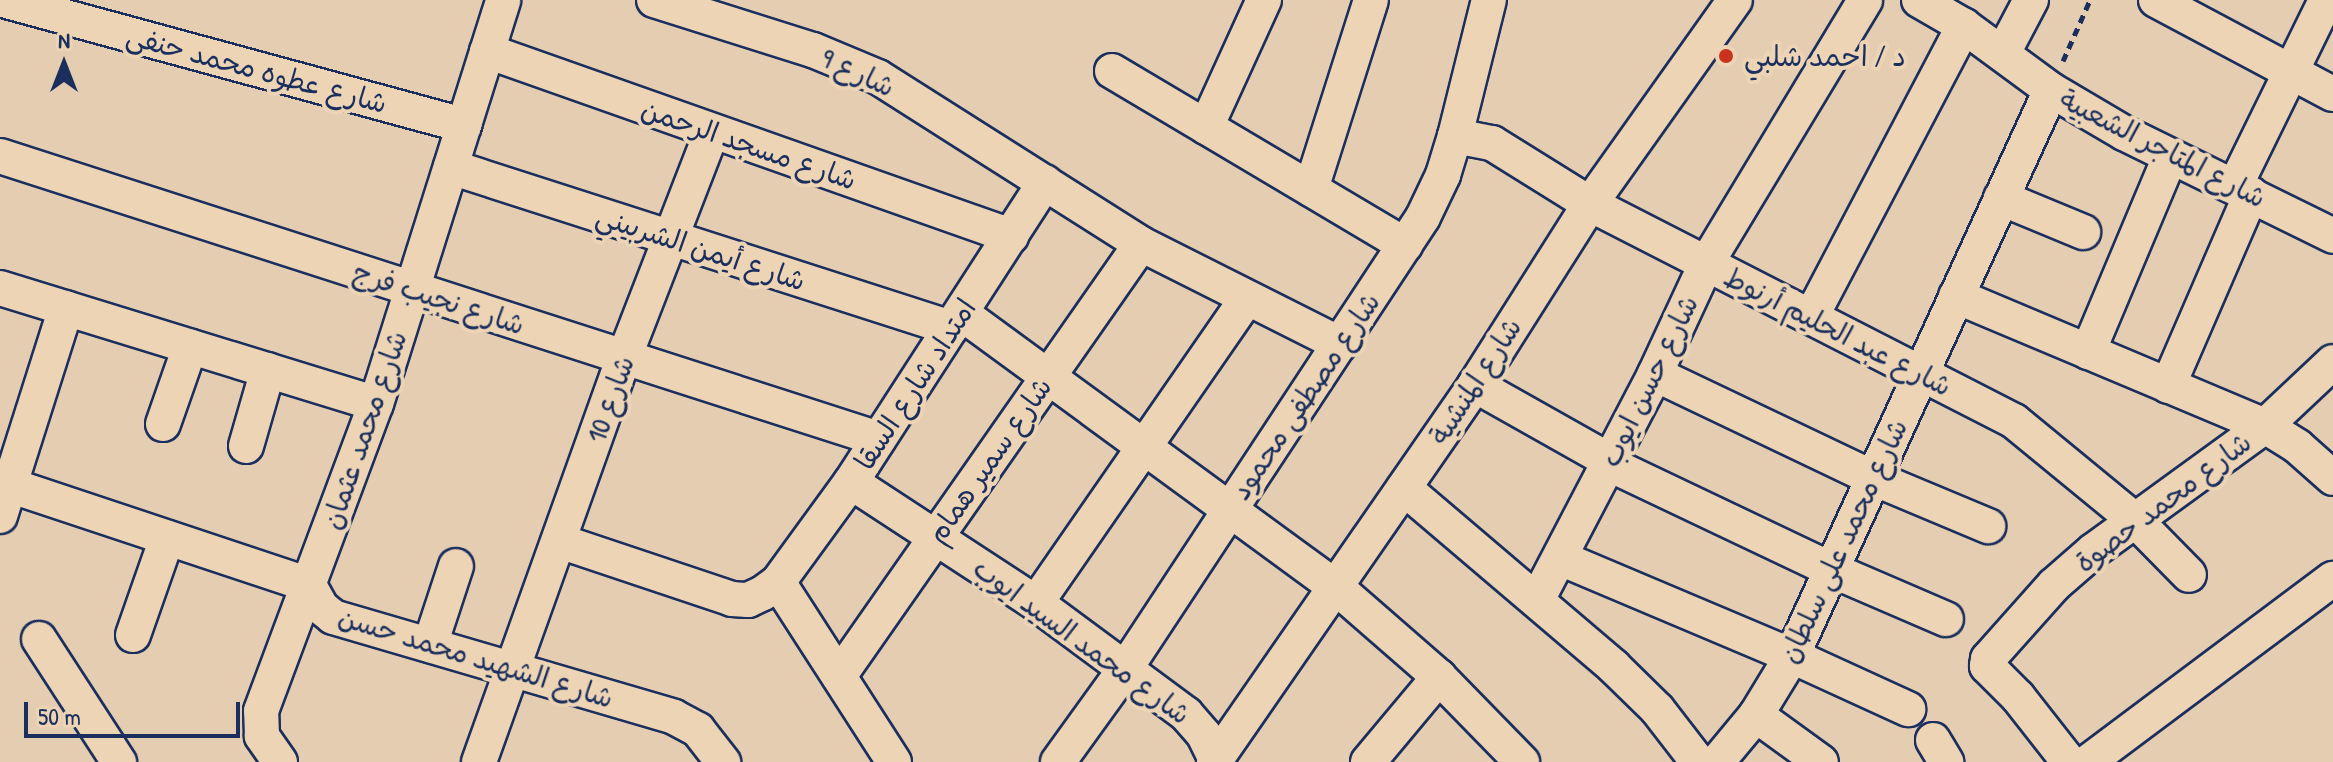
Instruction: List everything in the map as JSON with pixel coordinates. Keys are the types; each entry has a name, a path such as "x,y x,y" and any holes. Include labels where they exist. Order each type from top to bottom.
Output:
{"street":[{"name":"شارع عطوه محمد حنفى","path":"3,0 464,125"},
{"name":"شارع محمد عثمان","path":"280,762 262,736 260,719 376,404 503,0"},
{"name":"شارع 9","path":"654,0 737,12 813,50 878,77 1141,244 1246,300 1340,344"},
{"path":"1206,127 1264,0"},
{"path":"1311,189 1371,0"},
{"name":"شارع مصطفى محمود","path":"1058,762 1125,669 1405,245 1434,195 1455,136 1489,0"},
{"name":"شارع المنشية","path":"1215,761 1475,385 1590,204 1735,0"},
{"name":"شارع حسن ايوب","path":"1537,600 1655,374 1706,264 1865,0"},
{"name":"شارع المتاجر الشعبية","path":"1919,0 1964,26 2051,90 2170,157 2333,236"},
{"path":"2003,53 2031,0"},
{"path":"2156,0 2333,94"},
{"path":"2168,386 2291,71 2326,0"},
{"path":"1811,317 1964,26"},
{"name":"شارع مسجد الرحمن","path":"487,51 1011,236"},
{"path":"1112,71 1405,245"},
{"name":"شارع محمد على سلطان","path":"1717,762 1756,715 1792,656 2051,90"},
{"name":"شارع 10","path":"479,762 624,358 712,131"},
{"name":"شارع عبد الحليم أرنوط","path":"1455,136 1492,143 1590,204 2014,421 2137,522 2189,575"},
{"name":"شارع نجيب فرج","path":"0,156 879,439"},
{"path":"2088,352 2170,157"},
{"name":"شارع أيمن الشربيني","path":"451,167 670,238 956,321 1048,374 1337,588 1439,677 1522,762"},
{"name":"امتداد شارع السقا","path":"778,582 851,482 1045,182"},
{"path":"2001,198 2083,232"},
{"name":"شارع سمير همام","path":"839,676 1141,244"},
{"path":"0,288 376,404"},
{"path":"1956,296 2265,426 2297,446 2333,478"},
{"path":"1036,603 1246,300"},
{"path":"3,495 66,308"},
{"path":"163,424 190,347"},
{"name":"شارع محمد حصوة","path":"2069,762 2018,697 1987,666 1998,646 2054,585 2093,551 2137,522 2265,426 2333,362"},
{"path":"246,446 268,370"},
{"path":"1655,374 1873,478 1988,526"},
{"path":"1475,385 1610,463 1832,570 1946,619"},
{"name":"شارع محمد السيد ايوب","path":"851,482 1036,603 1196,723 1215,761"},
{"path":"1404,488 1537,600 1657,709 1698,762"},
{"name":"شارع الشهيد محمد حسن","path":"3,495 167,538 309,585 322,608 333,617 674,717 698,730 723,762"},
{"path":"133,635 167,538"},
{"path":"559,541 732,599 748,600 778,582 894,762"},
{"path":"1560,558 1792,656 1908,709"},
{"path":"430,645 456,566"},
{"path":"2088,762 2333,579"},
{"path":"39,639 119,762"},
{"path":"1368,762 1439,677"},
{"path":"1756,715 1821,762"}],"path":[{"path":"2051,90 2090,0"}],"place":[{"name":"د / احمد شلبي","path":"1726,56"}]}
